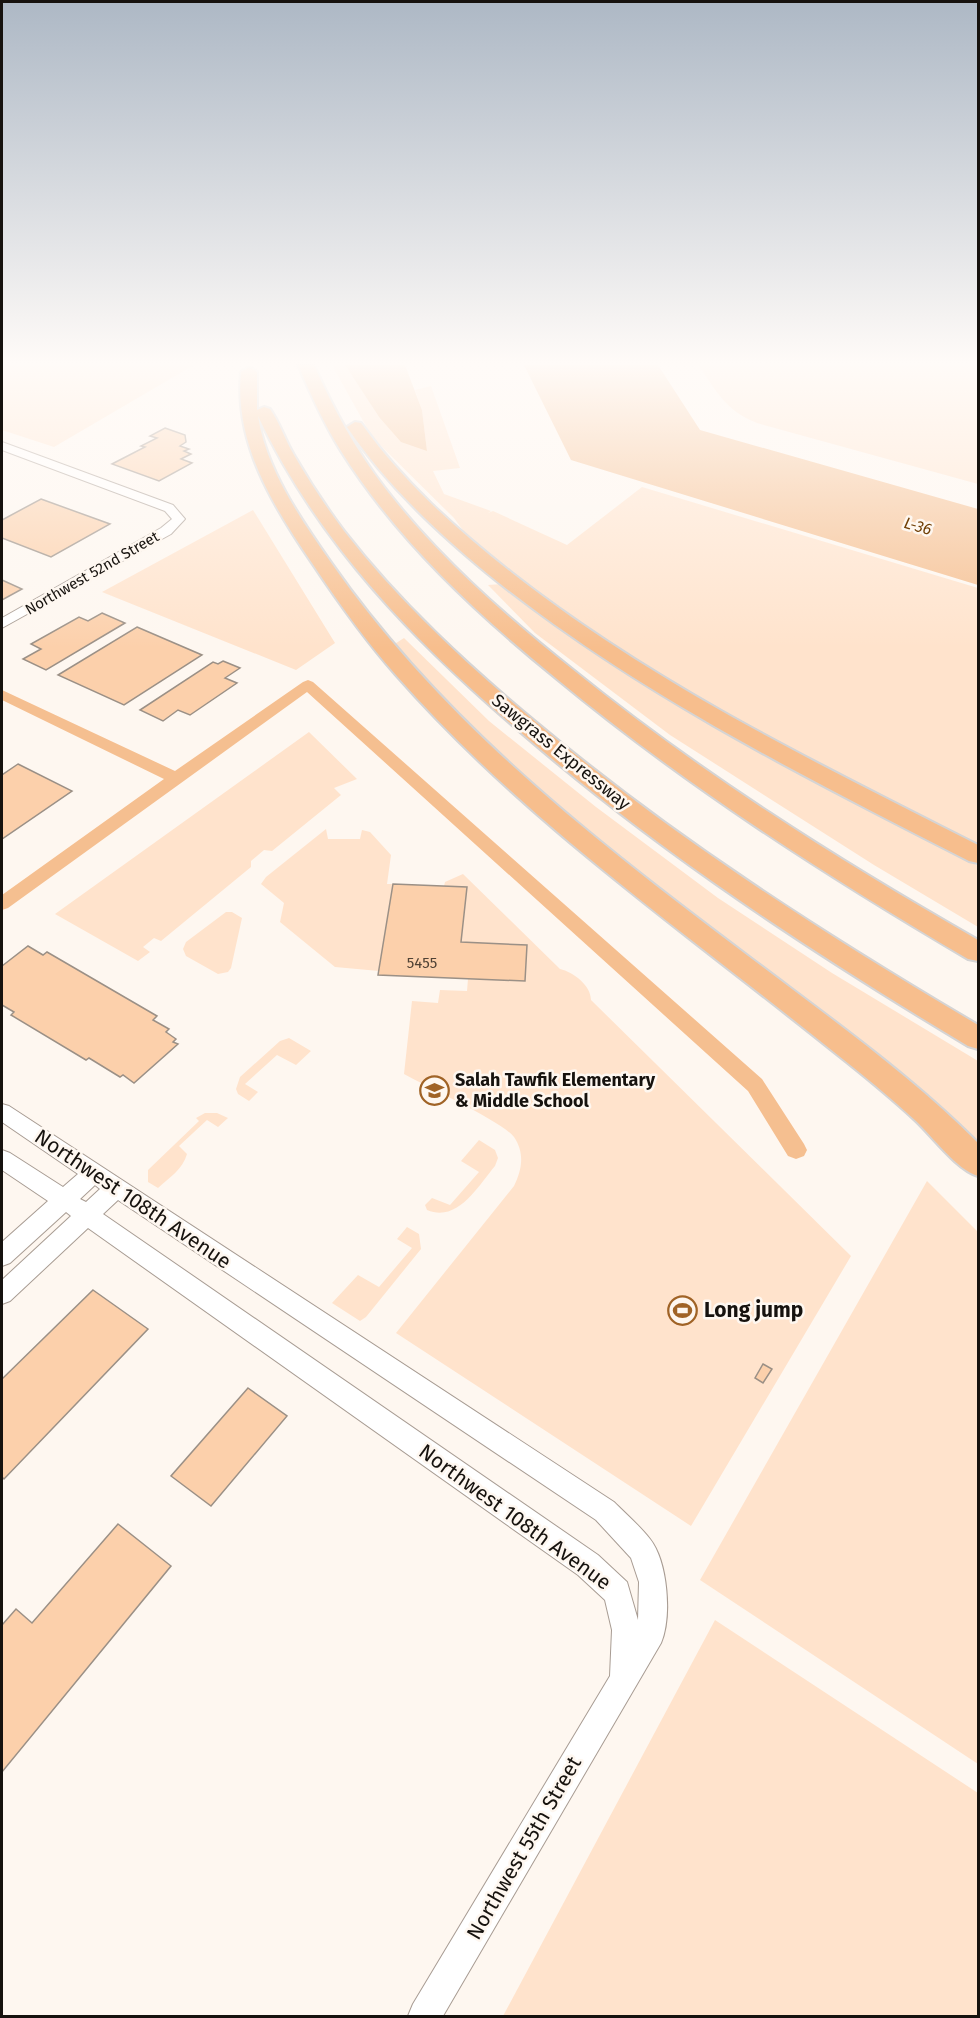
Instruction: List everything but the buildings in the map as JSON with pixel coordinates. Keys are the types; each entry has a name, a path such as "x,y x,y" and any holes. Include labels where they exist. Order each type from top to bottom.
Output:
{"highway":[{"path":"265,459 281,497 338,588 416,684 478,746 552,814 639,886 887,1077 931,1115 978,1163"},
{"name":"Sawgrass Expressway","path":"287,459 324,517 375,581 408,616 477,683 584,774 707,866 861,967 978,1038"},
{"path":"355,459 386,501 455,577 521,639 624,722 741,806 885,898 978,952"},
{"path":"381,459 401,483 465,545 524,592 616,657 738,730 978,855"}],"street":[{"name":"Northwest 52nd Street","path":"2,624 166,531 179,519 169,508 35,459"},
{"name":"Northwest 108th Avenue","path":"2,1112 605,1511 642,1550 652,1582 651,1633 624,1679"},
{"name":"Northwest 108th Avenue","path":"2,1160 86,1214 588,1565 617,1592 626,1630 624,1679"},
{"path":"2,1256 63,1201 105,1180"},
{"path":"2,1294 86,1214 105,1180"},
{"name":"Northwest 55th Street","path":"425,2016 624,1679"}],"shaded area":[{"path":"394,459 457,459 460,468 433,471 444,494 491,511 488,513 493,511 567,545 642,487 978,588 978,846 744,727 582,628 473,544 454,518"},
{"path":"888,459 978,459 978,484"},
{"path":"253,510 335,643 296,670 102,592"},
{"path":"502,584 591,649 978,866 978,927 874,865 670,735 535,633 488,585"},
{"path":"404,638 489,721 596,807 718,898 832,973 978,1061 978,1157 948,1123 557,812 390,647"},
{"path":"309,732 357,779 334,788 341,795 272,851 264,850 251,861 251,867 161,941 154,938 143,947 150,952 138,961 55,914"},
{"path":"326,829 328,839 360,839 362,830 370,832 391,855 387,884 393,884 379,971 335,967 280,922 284,903 261,884 266,877"},
{"path":"463,874 560,969 585,984 591,1000 851,1256 691,1526 396,1333 514,1186 520,1168 520,1149 514,1137 507,1130 404,1074 412,1001 438,1003 440,990 467,991 468,979 525,981 527,945 461,942 467,887 444,886 445,882"},
{"path":"226,912 232,912 242,918 231,968 228,972 218,974 186,956 183,949 186,942"},
{"path":"289,1038 311,1051 296,1065 277,1055 245,1084 258,1092 249,1101 238,1094 236,1089 240,1077 280,1041"},
{"path":"205,1113 217,1113 228,1118 218,1127 207,1120 179,1146 187,1154 175,1173 158,1188 148,1182 148,1170 199,1121 196,1118"},
{"path":"479,1140 495,1150 498,1158 495,1166 474,1192 458,1207 438,1213 427,1210 425,1205 432,1198 450,1205 479,1172 461,1161"},
{"path":"927,1181 978,1232 978,1764 700,1580"},
{"path":"407,1227 419,1234 421,1249 366,1317 360,1321 332,1303 358,1275 379,1287 412,1248 397,1239"},
{"path":"715,1620 978,1793 978,2016 503,2016"}],"water":[{"name":"L-36","path":"803,459 978,509 978,585 571,460"}],"waterway":[{"path":"176,778 308,685 755,1085 796,1150"},
{"path":"2,694 176,778"},
{"path":"2,904 176,778"}],"place":[{"name":"Salah Tawfik Elementary & Middle School","path":"434,1090"},
{"name":"Long jump","path":"683,1310"}]}
